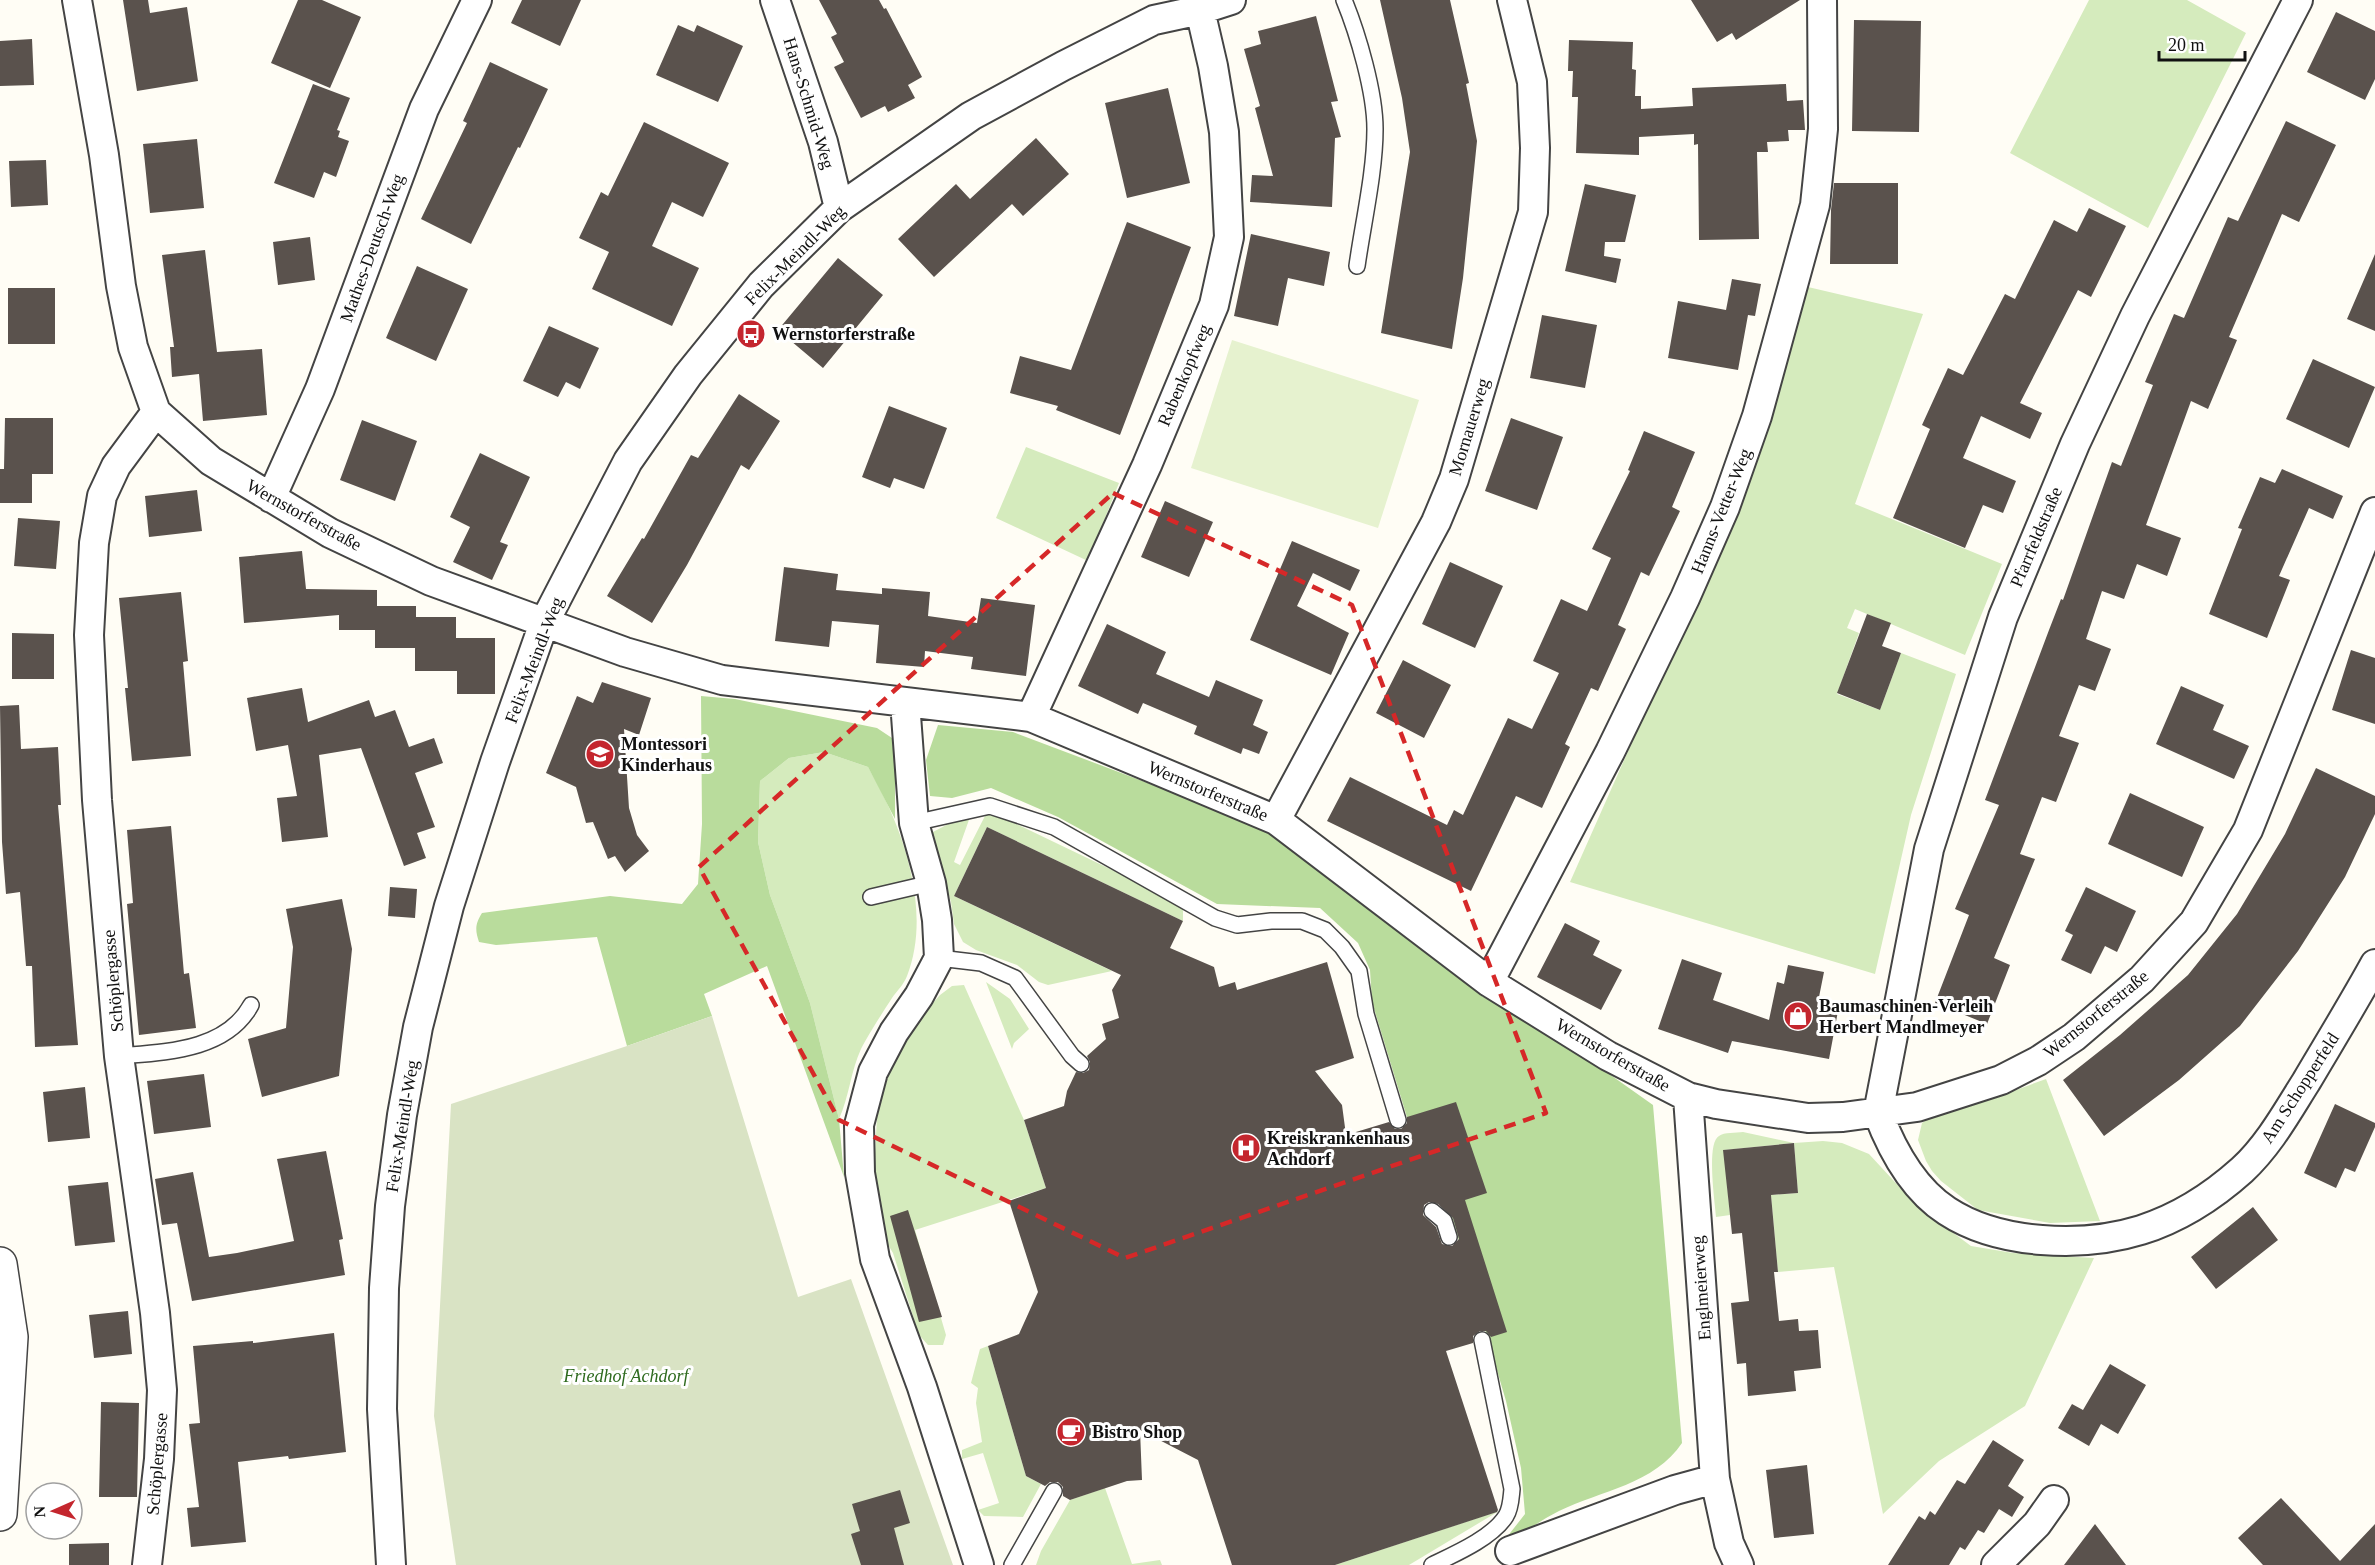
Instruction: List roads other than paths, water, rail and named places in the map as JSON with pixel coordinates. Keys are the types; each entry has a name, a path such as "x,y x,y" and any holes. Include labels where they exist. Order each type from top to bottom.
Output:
{"street":[{"name":"Wernstorferstraße","path":"77,0 104,155 123,296 133,347 156,412 212,461 330,533 431,581 625,652 722,680 854,698 1031,717 1276,820 1489,982 1608,1056 1688,1097 1716,1104 1808,1118 1878,1113 1917,1107 2001,1080 2038,1061 2074,1037 2142,979 2194,922 2248,830 2292,725 2375,512"},
{"name":"Mathes-Deutsch-Weg","path":"271,498 320,389 424,109 477,0"},
{"name":"Hans-Schmid-Weg","path":"775,0 824,142 839,207"},
{"name":"Felix-Meindl-Weg","path":"391,1565 382,1420 384,1298 390,1206 402,1115 424,997 495,762 544,623 628,461 688,375 760,285 839,207 971,116 1063,66 1148,10 1200,10 1231,0"},
{"name":"Mornauerweg","path":"1276,820 1436,522 1454,479 1533,212 1535,148 1532,82 1512,0"},
{"name":"Hanns-Vetter-Weg","path":"1489,982 1610,753 1685,598 1725,507 1757,416 1815,205 1823,129 1822,0"},
{"name":"Pfarrfeldstraße","path":"1878,1113 1929,849 2003,617 2075,444 2134,316 2298,0"},
{"name":"Rabenkopfweg","path":"1031,717 1147,465 1214,305 1228,237 1224,132 1213,66 1200,10"},
{"name":"Schöplergasse","path":"147,1565 159,1460 162,1390 154,1303 119,1056 96,768 89,635 94,543 102,496 116,466 156,412"},
{"path":"904,702 914,823 931,883 937,920 939,958 919,996 894,1032 873,1072 859,1125 860,1173 875,1259 922,1387 979,1565"},
{"name":"Am Schopperfeld","path":"1878,1113 1887,1137 1913,1179 1947,1211 1966,1222 1995,1233 2026,1239 2061,1241 2105,1237 2140,1230 2179,1215 2213,1194 2243,1168 2276,1131 2346,1017 2375,964"},
{"name":"Englmeierweg","path":"1688,1097 1715,1479 1729,1543 1739,1565"},
{"path":"0,1263 11,1337 0,1514"},
{"path":"1510,1551 1675,1490 1715,1479"},
{"path":"1996,1565 2037,1524 2054,1500"}],"lane":[{"path":"1344,0 1356,29 1375,128 1357,266"},
{"path":"914,823 990,806 1054,827 1215,918 1237,926 1271,921 1302,921 1325,930 1342,947 1359,971 1366,1014 1398,1120"},
{"path":"871,897 931,883"},
{"path":"939,958 981,963 1015,978 1072,1056 1081,1064"},
{"path":"119,1056 177,1050 204,1042 234,1027 250,1005"},
{"path":"1432,1211 1443,1221 1449,1236"},
{"path":"1432,1565 1467,1547 1491,1531 1506,1517 1509,1508 1512,1489 1482,1340"},
{"path":"1012,1565 1054,1491"}],"place":[{"name":"Wernstorferstraße","path":"751,334"},
{"name":"Montessori Kinderhaus","path":"600,754"},
{"name":"Baumaschinen-Verleih Herbert Mandlmeyer","path":"1798,1016"},
{"name":"Kreiskrankenhaus Achdorf","path":"1246,1148"},
{"name":"Bistro Shop","path":"1071,1432"}],"park label":[{"name":"Friedhof Achdorf","path":"626,1376"}]}
